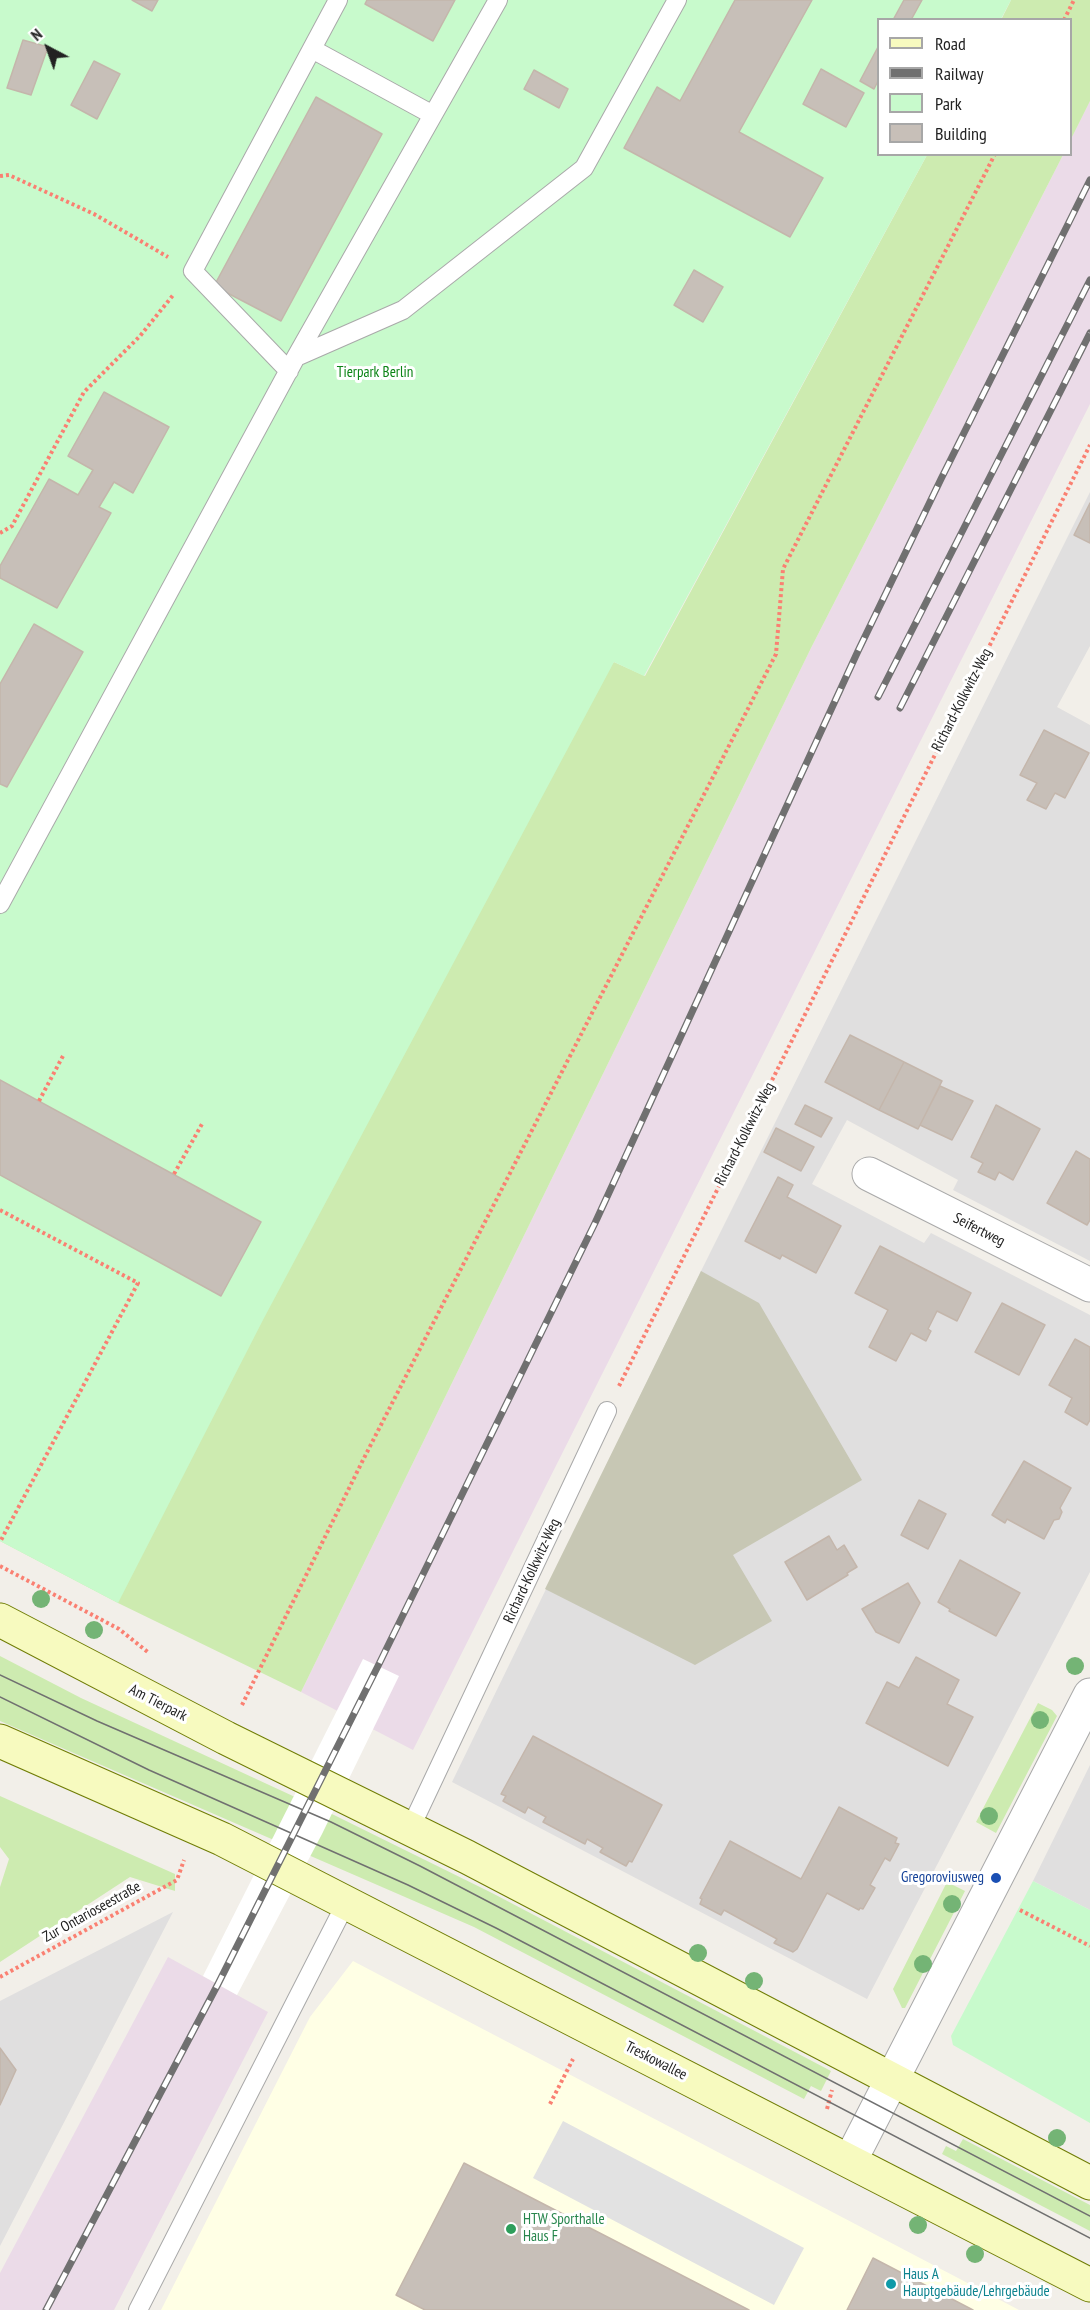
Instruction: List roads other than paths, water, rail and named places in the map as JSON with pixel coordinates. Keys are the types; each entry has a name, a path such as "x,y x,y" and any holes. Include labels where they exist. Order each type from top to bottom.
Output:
{"main road":[{"name":"Am Tierpark","path":"0,1620 410,1829"},
{"name":"Treskowallee","path":"0,1741 222,1839 347,1901 1090,2285"},
{"path":"410,1829 1090,2183"}],"street":[{"name":"Seifertweg","path":"869,1174 1090,1285"},
{"path":"850,2160 1090,1695"}],"lane":[{"path":"293,364 193,271 338,0"},
{"path":"0,904 293,364 498,0"},
{"path":"293,364 404,310 584,168 677,0"},
{"path":"312,49 433,115"},
{"name":"Richard-Kolkwitz-Weg","path":"410,1829 607,1411"},
{"path":"138,2310 347,1901"}],"tram line":[{"path":"0,1675 97,1721 331,1822 420,1866 1090,2216"},
{"path":"0,1697 149,1770 408,1885 496,1928 1090,2238"}],"railway":[{"path":"46,2310 218,1984 378,1666 595,1223 858,651 1090,180"},
{"path":"878,697 1090,280"},
{"path":"900,708 1090,333"}],"place":[{"name":"Gregoroviusweg","path":"996,1878"},
{"name":"HTW Sporthalle Haus F","path":"511,2229"},
{"name":"Haus A Hauptgebäude/Lehrgebäude","path":"891,2284"}],"park label":[{"name":"Tierpark Berlin","path":"375,373"}]}
